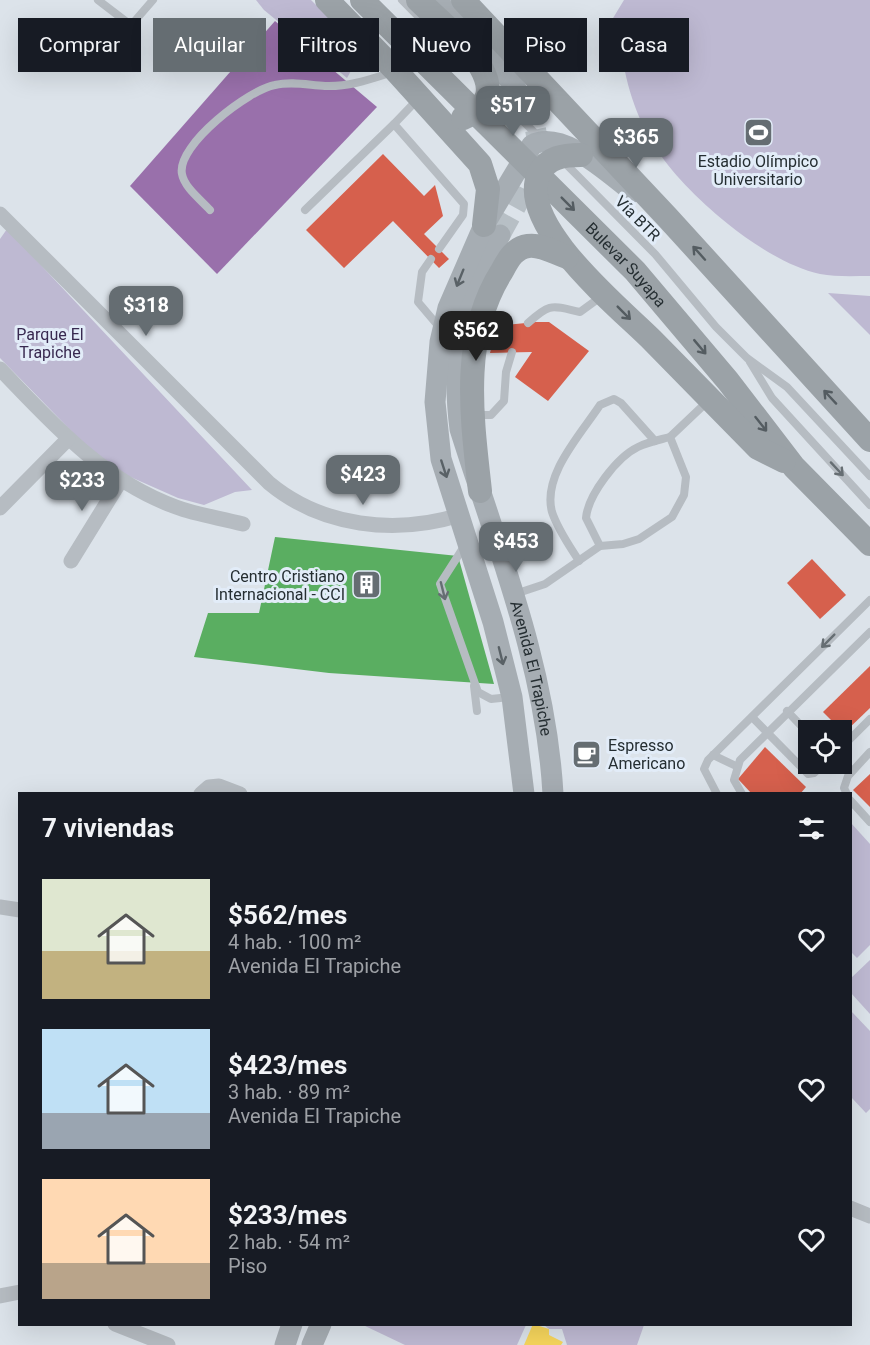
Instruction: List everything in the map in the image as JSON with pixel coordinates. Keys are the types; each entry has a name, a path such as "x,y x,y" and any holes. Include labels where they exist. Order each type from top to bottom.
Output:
{"main road":[{"path":"327,0 391,66"},
{"name":"Bulevar Suyapa","path":"362,0 635,271 728,381 794,467 870,544"},
{"path":"418,0 478,61 485,71 488,83 485,100 473,114 461,119 437,116"},
{"path":"436,0 500,67 516,88"},
{"path":"463,0 667,217 870,440"},
{"path":"397,72 480,164 486,176 492,230"},
{"name":"Avenida El Trapiche","path":"524,792 512,697 493,622 441,459 435,402 436,372 448,308 492,230 532,145 541,140 556,140 581,155 667,217"},
{"path":"581,155 555,158 541,170 536,180 536,205 567,257 758,448 794,467"},
{"name":"Avenida El Trapiche","path":"492,230 467,305 455,368 460,429 538,676 550,754 553,792"},
{"path":"480,491 471,414 475,348 494,282 518,249 528,246 540,247 567,257"},
{"path":"460,515 471,519 484,534 510,621 538,676"},
{"path":"285,1345 291,1326"},
{"path":"312,1345 320,1326"}],"street":[{"path":"0,214 269,483 290,500 313,512 338,519 403,527 431,524 460,515"},
{"path":"0,369 68,439 122,480 176,507 243,524"},
{"path":"0,508 68,439"},
{"path":"71,561 122,480"},
{"path":"203,792 209,786 219,786 235,792"},
{"path":"0,907 18,910"},
{"path":"852,1209 870,1216"},
{"path":"0,1296 18,1292"},
{"path":"120,1326 168,1345"}],"lane":[{"path":"98,0 128,23 133,22 152,1"},
{"name":"Vía BTR","path":"402,0 656,254 716,327 747,358 787,387 870,476"},
{"path":"210,210 189,187 182,176 181,169 185,157 205,131 231,109 272,85 298,82 326,86 357,84 393,72"},
{"path":"305,210 420,97"},
{"path":"394,124 464,204 463,214 439,249"},
{"path":"430,259 422,272 418,302 435,324 443,330"},
{"path":"528,323 545,307 553,306 580,312 586,310 605,293"},
{"path":"471,414 492,415 504,401 506,372 512,352"},
{"name":"Vía BTR","path":"747,358 772,398 870,505"},
{"path":"579,561 560,530 552,511 550,490 565,459 600,405 614,399 621,403 656,441"},
{"path":"600,546 586,518 592,496 615,466 636,448 670,437 710,399"},
{"path":"513,594 545,584 600,546 622,544 639,539 660,527 678,508 684,495 686,477 670,437"},
{"path":"468,542 440,584 478,692 491,699 512,697"},
{"path":"716,792 706,778 704,770 713,755 870,600"},
{"path":"741,792 734,780 736,766 787,711 870,632"},
{"path":"474,684 477,711"},
{"path":"787,711 798,723"},
{"path":"752,717 798,764"},
{"path":"852,737 870,719"},
{"path":"846,792 844,788 848,776 870,752"},
{"path":"713,755 736,766"},
{"path":"852,802 870,822"}],"green space":[{"path":"256,0 311,0 329,18 278,18 278,21"},
{"name":"Estadio Olímpico Universitario","path":"624,0 870,0 870,276 820,274 783,260 738,232 686,185 668,165 642,122 632,98 625,72 689,72 689,18 613,18"},
{"path":"340,72 350,72 347,78"},
{"name":"Parque El Trapiche","path":"7,229 252,490 235,492 204,505 178,498 126,475 88,448 0,358 0,239"},
{"path":"828,293 870,296 870,335"},
{"path":"852,824 870,844 870,945 857,958 852,953"},
{"path":"870,960 870,1014 852,994 852,977"},
{"path":"852,1012 870,1031 870,1109 866,1113 852,1098"},
{"path":"365,1326 526,1326 517,1345 405,1345"},
{"path":"545,1326 644,1326 637,1345 567,1345 562,1329 549,1329"}],"building: Viviendas":[{"path":"532,1326 549,1329 549,1335 563,1342 561,1345 524,1345"}],"building: Comercios":[{"path":"383,154 424,196 435,185 443,216 424,234 449,259 439,268 393,221 344,268 306,230"},
{"path":"549,322 589,351 548,401 515,377 532,352 490,353 497,326"},
{"path":"812,559 846,595 820,619 787,583"},
{"path":"870,666 870,708 852,725 852,720 831,720 823,712"},
{"path":"765,747 806,787 802,792 750,792 738,779"},
{"path":"870,774 870,807 853,790"}],"building: Oficinas":[{"path":"275,21 278,24 278,72 335,72 377,107 217,274 130,186 230,72 266,72 266,31"}],"building: Público":[{"name":"Centro Cristiano Internacional - CCI","path":"275,537 458,556 494,684 329,673 194,657 208,613 259,613"}],"tunnel":[{"path":"500,235 529,180 535,163 537,147 535,129 529,110 516,89"}],"place":[{"name":"Estadio Olímpico Universitario","path":"758,133"},
{"name":"Centro Cristiano Internacional - CCI","path":"366,585"},
{"name":"Espresso Americano","path":"587,754"}]}
